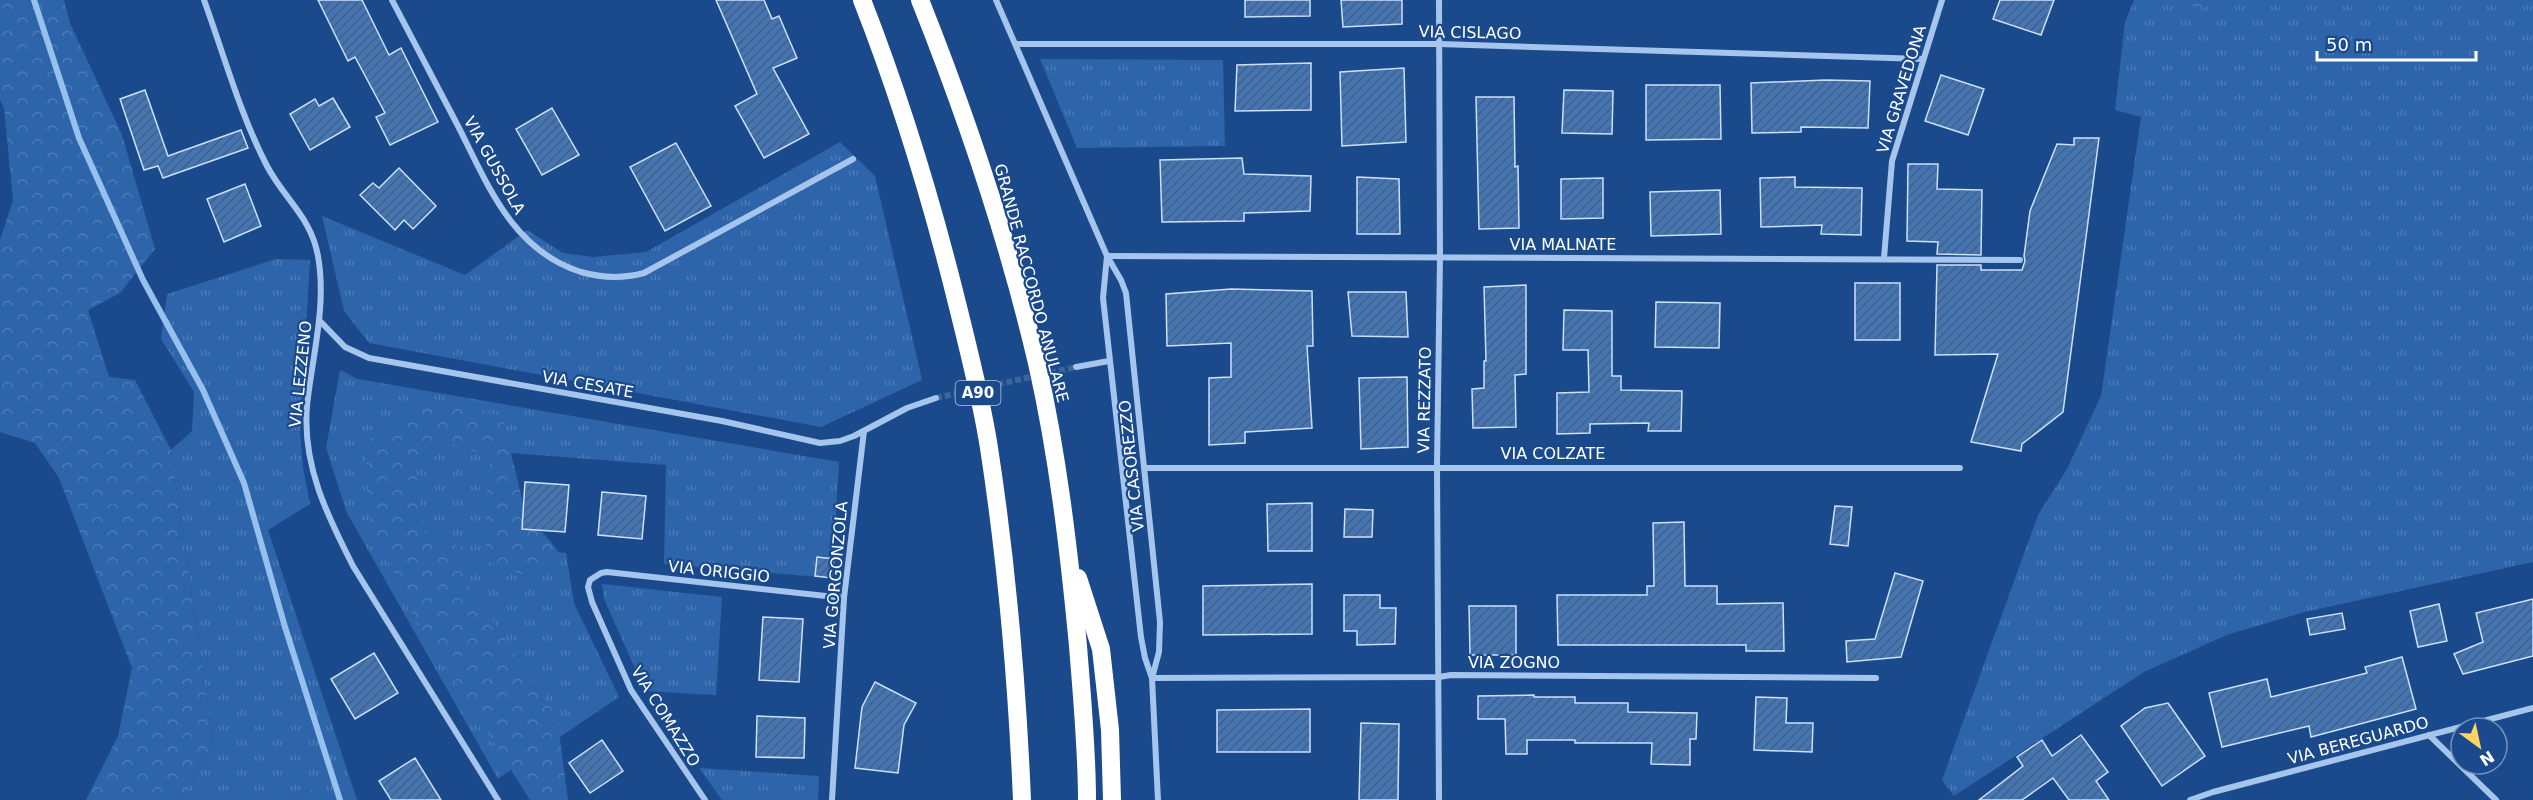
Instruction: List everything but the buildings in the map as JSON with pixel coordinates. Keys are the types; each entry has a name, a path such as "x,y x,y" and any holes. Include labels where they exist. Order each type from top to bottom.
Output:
{"highway":[{"name":"A90","path":"862,0 912,137 934,210 971,358 989,446 1011,621 1022,800"},
{"name":"GRANDE RACCORDO ANULARE","path":"920,0 990,188 1037,363 1070,556 1081,686 1087,800"},
{"path":"1070,556 1089,607 1101,649 1110,730 1112,800"}],"street":[{"name":"VIA LEZZENO","path":"204,0 259,150 277,183 304,217 311,230 320,272 319,320 307,407 306,434 310,463 321,497 353,566 498,800"},
{"name":"VIA GUSSOLA","path":"392,0 502,210 534,247 562,266 602,277 644,273 853,159"},
{"name":"VIA CASOREZZO","path":"996,0 1107,256 1126,293 1160,622 1159,652 1152,678 1158,800"},
{"name":"VIA REZZATO","path":"1439,0 1440,257 1437,466 1439,800"},
{"name":"VIA GRAVEDONA","path":"1884,258 1892,161 1942,0"},
{"name":"VIA CISLAGO","path":"1016,44 1439,44 1923,58"},
{"name":"VIA CASOREZZO","path":"1107,256 1103,298 1109,361 1141,637 1144,658 1152,678"},
{"name":"VIA MALNATE","path":"1107,256 2020,260"},
{"name":"VIA CESATE","path":"319,320 345,347 369,358 722,421 820,443 840,441 864,431"},
{"path":"1076,367 1109,361"},
{"path":"864,431 907,408 936,398"},
{"name":"VIA GORGONZOLA","path":"832,800 844,598 864,431"},
{"name":"VIA COLZATE","path":"1145,468 1437,466 1960,468"},
{"name":"VIA ORIGGIO","path":"593,577 608,572 844,598"},
{"name":"VIA COMAZZO","path":"593,577 588,587 592,602 631,690 705,800"},
{"name":"VIA ZOGNO","path":"1152,678 1463,675 1875,678"},
{"name":"VIA BEREGUARDO","path":"2190,800 2533,708"},
{"path":"2429,735 2496,800"}],"green space":[{"path":"0,0 64,0 70,23 122,135 155,249 120,293 88,310 109,377 135,380 171,450 213,743 181,800 86,800 118,736 132,668 59,478 35,443 0,432 0,240 13,200 4,108 0,100"},
{"path":"2134,0 2533,0 2533,562 2305,612 2229,634 2144,672 1954,796 1942,780 2038,515 2067,469 2101,396 2141,117 2115,110 2125,22"},
{"path":"2191,0 2223,0 2195,11"},
{"path":"1040,59 1223,60 1225,146 1077,148"},
{"path":"840,142 875,176 922,380 821,427 369,343 344,311 322,216 465,275 527,230 563,253 593,257 646,252"},
{"path":"276,259 310,260 300,432 303,467 310,504 268,530 357,800 341,800 308,789 291,800 181,800 213,743 171,450 192,431 194,392 161,339 167,294"},
{"path":"340,370 358,379 839,462 832,578 664,564 666,465 499,452 495,546 566,553 574,603 619,697 498,779 347,513 326,448"},
{"path":"435,399 502,416 525,511 558,551 527,576 486,561 486,500 490,456 438,439 414,461 427,543 464,546 468,585 557,716 568,800 530,800 416,620 371,524 364,442"},
{"path":"602,584 722,597 716,695 645,691 604,599"},
{"path":"699,768 819,776 818,800 722,800"},
{"path":"308,789 341,800 291,800"}],"waterway":[{"path":"34,0 79,138 143,280 203,390 244,483 285,627 340,800"}],"tunnel":[{"path":"936,398 1076,367"}]}
